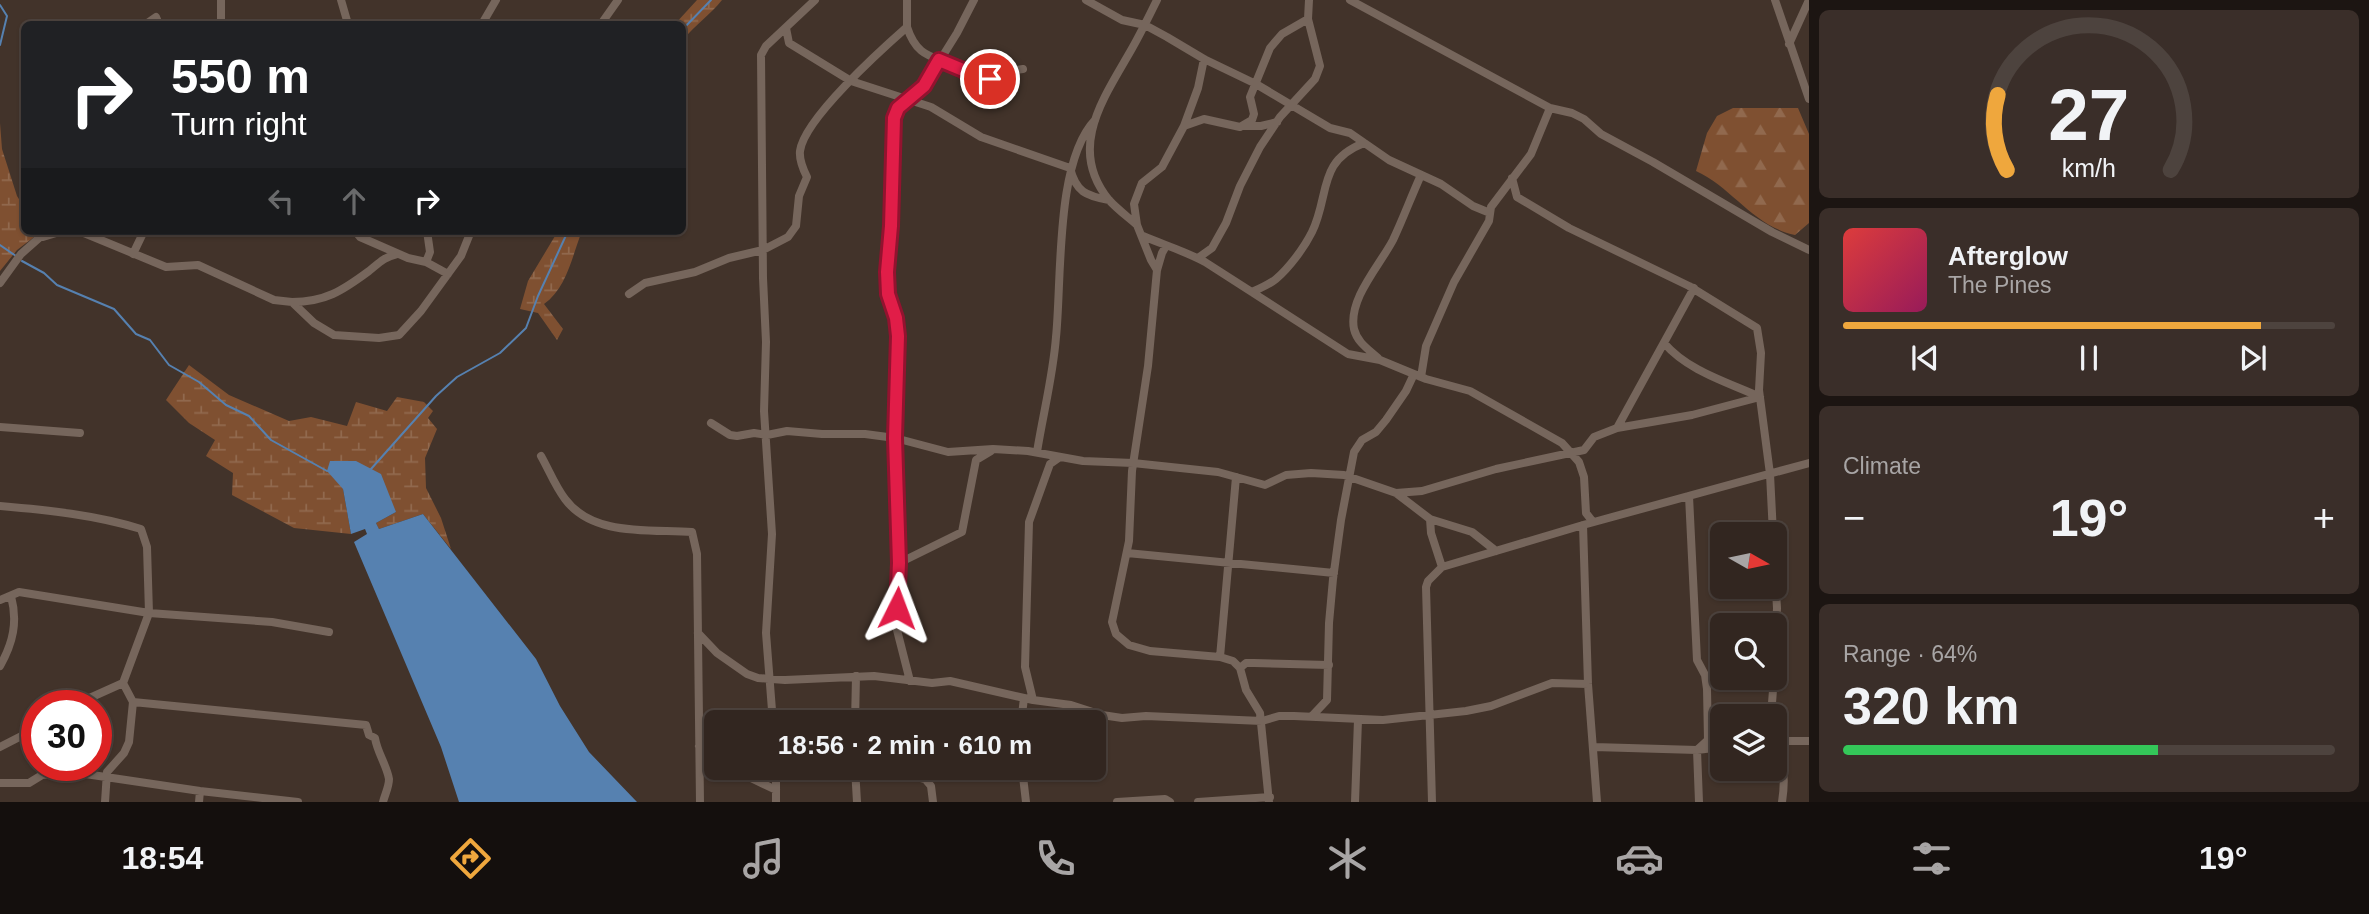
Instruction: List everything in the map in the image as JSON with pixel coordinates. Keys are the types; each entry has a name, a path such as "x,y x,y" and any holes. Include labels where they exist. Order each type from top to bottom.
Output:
{"street":[{"path":"221,0 221,21"},
{"path":"341,0 347,21"},
{"path":"484,21 496,0"},
{"path":"603,21 618,0"},
{"path":"772,710 766,634 772,534 764,411 766,342 761,55 766,46 815,0"},
{"path":"907,0 907,27 917,50 963,70 981,83 1000,72 1023,69"},
{"path":"910,681 897,630 899,563 895,438 898,336 896,318 888,294 887,272 891,226 891,143 898,108 924,86 974,0"},
{"path":"1086,0 1122,20 1144,25 1203,59 1256,84 1330,128 1350,134 1389,160 1440,184 1473,206 1490,213"},
{"path":"1157,0 1106,92 1091,130 1089,159 1109,200 1137,225 1157,270"},
{"path":"1198,258 1212,247 1226,223 1240,186 1277,122 1315,79 1320,66 1308,19 1309,0"},
{"path":"1350,0 1550,108 1584,119 1601,134 1772,232 1809,250"},
{"path":"1775,0 1809,99"},
{"path":"1790,44 1809,0"},
{"path":"1242,127 1252,120 1254,114 1250,97 1270,48 1282,34 1308,19"},
{"path":"629,294 645,283 695,272 729,258 763,250 788,237 796,226 799,196 807,177 801,163 800,149 813,124 877,53 907,27"},
{"path":"786,28 789,43 851,81 931,107 981,137 1070,168"},
{"path":"1137,225 1134,204 1142,183 1162,167 1184,126 1198,88 1203,59"},
{"path":"1312,716 1327,700 1329,623 1334,573 1354,452 1362,440 1376,432 1418,376 1426,346 1454,282 1489,221 1491,207 1531,154 1550,108"},
{"path":"1184,126 1204,119 1242,127 1277,122"},
{"path":"1037,453 1056,335 1057,294 1070,168 1085,131 1095,120"},
{"path":"1252,292 1274,281 1306,243 1320,211 1327,175 1353,147 1364,143"},
{"path":"1070,168 1074,183 1090,197 1109,200"},
{"path":"1380,360 1359,340 1354,328 1354,316 1360,297 1375,267 1385,255 1421,175"},
{"path":"1512,177 1517,197 1569,228 1694,288 1757,328 1761,353 1760,397 1770,474 1772,522"},
{"path":"0,283 21,254 44,235"},
{"path":"88,235 166,267 198,265 274,300 292,302 313,302 337,293 376,266 384,257 397,254"},
{"path":"132,254 142,235"},
{"path":"358,235 397,254 426,262 448,274"},
{"path":"426,262 430,252 428,235"},
{"path":"292,302 314,323 334,334 390,338 399,335 421,311 461,256 469,235"},
{"path":"1143,236 1166,246 1183,249 1348,354 1380,360 1418,376 1469,391 1562,443 1579,462 1584,477 1586,513 1593,522"},
{"path":"1166,246 1161,253 1157,270 1148,366 1133,463 1127,553 1112,622 1116,634 1129,645 1150,651 1220,657 1233,661 1240,668 1246,690 1262,721 1270,800 1198,802"},
{"path":"1617,428 1694,288"},
{"path":"1664,343 1672,353 1694,368 1760,397"},
{"path":"1396,493 1422,491 1496,469 1584,450 1594,437 1617,428 1692,415 1760,397"},
{"path":"712,423 730,435 737,436 787,431 865,434 895,438 948,452 993,449 1037,453 1083,461 1218,472 1265,485 1286,475 1332,474 1396,493 1430,519 1472,532 1496,551"},
{"path":"0,428 80,433"},
{"path":"899,563 961,532 976,460 993,449"},
{"path":"541,457 565,500 590,519 632,530 692,532 697,554 700,802"},
{"path":"1025,710 1029,699 1025,667 1029,522 1050,464 1060,457"},
{"path":"1433,802 1426,587 1428,580 1442,567 1593,522 1809,463"},
{"path":"1220,657 1236,477"},
{"path":"1689,496 1697,660 1705,675 1709,711 1708,740 1697,751 1699,802"},
{"path":"0,506 46,511 141,529 147,547 149,613 123,683 107,690"},
{"path":"1430,519 1431,533 1442,567"},
{"path":"1583,525 1588,684 1597,802"},
{"path":"1127,553 1334,573"},
{"path":"0,600 19,592 149,613 272,622 329,632"},
{"path":"0,666 8,652 16,625 11,596"},
{"path":"698,633 717,653 747,674 758,678 785,680 886,676 910,681 964,682 1029,699 1071,705 1122,718 1146,716 1262,721 1279,716 1312,716 1383,720 1492,706 1552,683 1588,684"},
{"path":"1240,668 1246,663 1329,665"},
{"path":"856,676 856,710"},
{"path":"112,766 128,747 133,702 123,683"},
{"path":"133,702 366,725 369,735 375,738 377,752 388,774 388,788 383,802"},
{"path":"1355,802 1358,720"},
{"path":"0,747 21,736"},
{"path":"1787,742 1809,741"},
{"path":"699,746 704,750"},
{"path":"1594,747 1697,751 1710,749"},
{"path":"112,778 298,802"},
{"path":"755,780 776,790"},
{"path":"776,780 776,802"},
{"path":"856,780 857,802"},
{"path":"926,780 931,786 933,802"},
{"path":"1023,780 1026,802"},
{"path":"0,783 32,781"},
{"path":"104,802 107,781"},
{"path":"1783,802 1784,781"},
{"path":"199,802 200,791"},
{"path":"1117,802 1165,799 1170,802"}],"green space":[{"path":"697,0 722,0 686,37 686,21 678,21"},
{"path":"1733,108 1798,108 1809,134 1809,223 1795,235 1767,224 1709,178 1696,171 1707,133 1717,116"},
{"path":"0,123 2,149 21,202 21,235 37,235 17,250 0,271"},
{"path":"556,235 581,235 563,280 544,304 563,329 557,340 538,313 520,309 528,281"},
{"path":"189,365 229,395 289,421 311,417 347,426 356,402 387,411 397,397 424,402 433,411 428,418 437,429 425,458 426,488 441,518 451,549 423,514 379,529 376,523 396,512 343,489 351,534 294,528 232,495 233,473 206,456 215,440 189,423 166,400"}],"water":[{"path":"330,461 356,461 381,474 396,512 376,523 379,529 423,514 536,659 560,706 589,752 637,802 459,802 441,747 354,542 367,534 365,529 351,534 343,489 327,471"}],"waterway":[{"path":"686,26 711,0"},
{"path":"0,5 7,16 0,45"},
{"path":"371,469 436,396 457,377 500,353 526,328 566,235"},
{"path":"0,245 16,256"},
{"path":"22,261 44,273 57,285 114,309 136,334 150,340 169,365 199,382 226,405 249,416 271,440 327,471"}],"route":[{"path":"897,608 899,563 895,438 898,336 896,318 888,294 887,272 894,118 898,108 924,86 939,60 963,70 981,83 990,79"}]}
